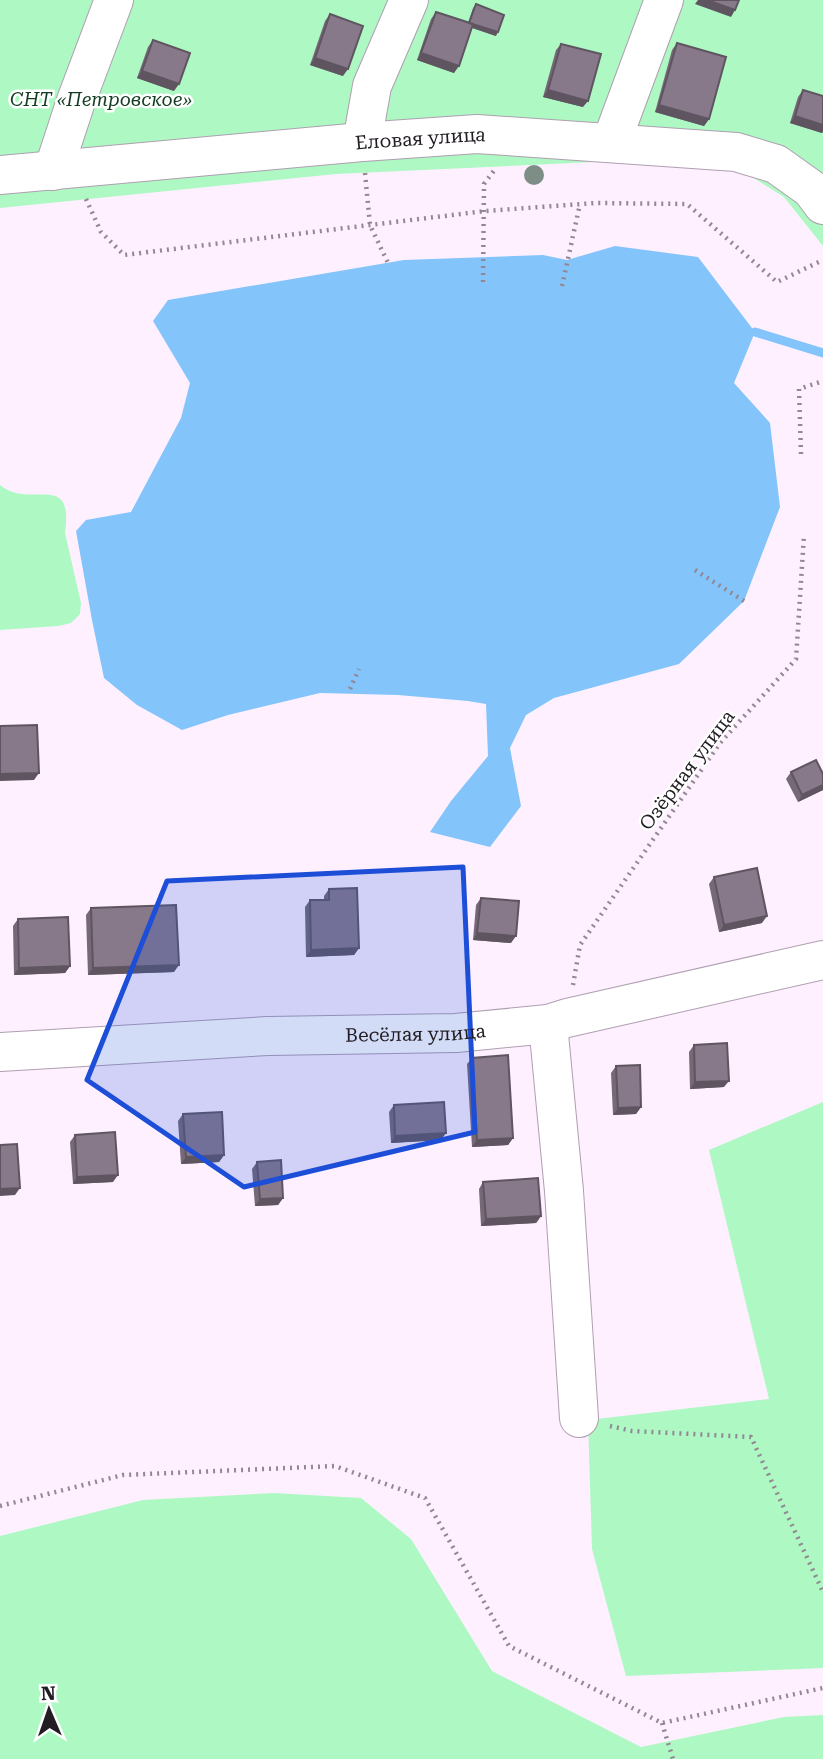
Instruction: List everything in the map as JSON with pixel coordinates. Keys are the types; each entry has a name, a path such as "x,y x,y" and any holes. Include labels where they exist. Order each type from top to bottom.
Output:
{"street":[{"path":"53,171 114,0"},
{"path":"362,142 372,86 409,0"},
{"path":"611,143 664,0"},
{"name":"Еловая улица","path":"0,175 477,134 736,152 776,164 811,189 823,205"},
{"name":"Весёлая улица","path":"0,1052 268,1036 456,1033 557,1021 823,960"},
{"path":"557,1021 564,1191 579,1418"}],"path":[{"path":"362,142 370,225 388,262"},
{"path":"483,282 484,184"},
{"path":"87,200 101,232 124,255 485,211 596,203 687,204 777,282 823,260"},
{"path":"562,286 580,204"},
{"path":"801,454 799,389 823,381"},
{"name":"Озёрная улица","path":"557,1021 580,945 720,743 796,659 804,536"},
{"path":"695,570 744,601"},
{"path":"350,689 359,669"},
{"path":"632,1431 751,1437 823,1592"},
{"path":"0,1506 123,1475 335,1466 425,1498 509,1646 662,1723 823,1688"},
{"path":"662,1723 673,1759"}],"highlighted area":[{"path":"463,867 475,1132 244,1187 87,1080 167,881"}],"green space":[{"name":"СНТ «Петровское»","path":"0,0 823,0 823,246 784,197 738,168 636,160 336,174 0,208"},
{"path":"0,485 21,494 51,495 64,504 65,533 81,603 80,614 71,623 0,630"},
{"path":"823,1102 823,1668 626,1676 592,1549 588,1420 769,1399 709,1150"},
{"path":"274,1493 361,1498 411,1539 492,1671 641,1747 784,1717 823,1715 823,1759 0,1759 0,1536 143,1500"}],"water":[{"path":"615,246 698,257 755,332 734,383 770,423 780,507 744,601 679,664 554,698 526,715 510,748 521,806 490,847 430,832 451,801 488,756 486,704 398,695 320,693 228,715 182,730 137,705 104,678 76,531 86,520 131,512 181,418 190,383 153,321 168,300 404,260 543,255 567,260"}],"building":[{"path":"707,0 739,0 735,10"},
{"path":"476,4 504,15 498,32 469,23"},
{"path":"436,12 473,24 459,66 421,53"},
{"path":"330,14 363,26 348,69 315,58"},
{"path":"153,40 190,53 179,84 142,71"},
{"path":"677,43 726,57 709,119 659,105"},
{"path":"561,44 601,54 588,101 548,90"},
{"path":"803,90 823,96 823,125 795,116"},
{"path":"37,725 39,773 0,774 0,726"},
{"path":"816,760 823,774 823,785 802,795 791,772"},
{"path":"757,868 767,916 724,925 714,877"},
{"path":"357,888 359,948 311,950 310,900 329,900 329,889"},
{"path":"481,898 519,901 516,936 477,933"},
{"path":"176,905 179,965 93,968 91,908"},
{"path":"68,917 70,966 19,968 18,919"},
{"path":"727,1043 729,1081 695,1082 694,1045"},
{"path":"508,1055 513,1138 477,1140 472,1058"},
{"path":"640,1065 641,1107 618,1108 616,1066"},
{"path":"444,1102 446,1133 395,1136 394,1105"},
{"path":"222,1112 224,1155 186,1157 183,1114"},
{"path":"115,1132 118,1175 77,1177 75,1135"},
{"path":"17,1144 20,1188 0,1189 0,1145"},
{"path":"281,1160 283,1198 260,1199 257,1162"},
{"path":"538,1178 541,1216 486,1219 483,1182"}],"waterway":[{"path":"755,332 823,353"}]}
